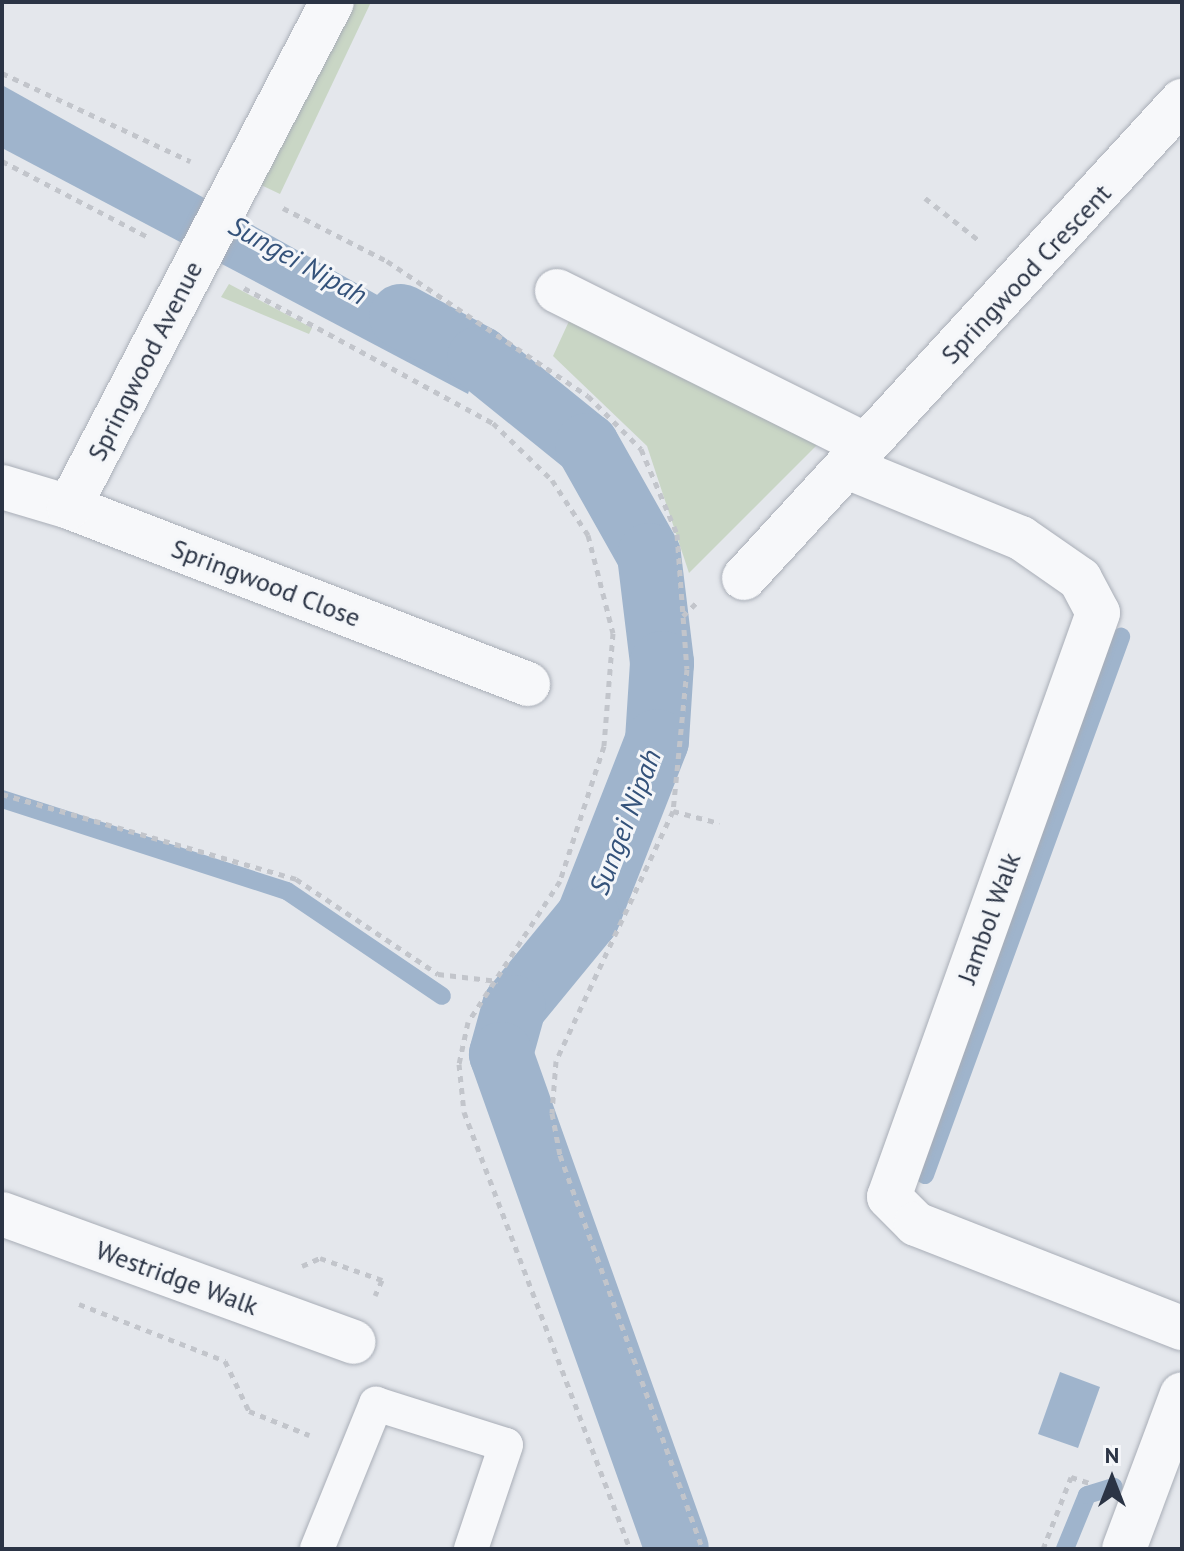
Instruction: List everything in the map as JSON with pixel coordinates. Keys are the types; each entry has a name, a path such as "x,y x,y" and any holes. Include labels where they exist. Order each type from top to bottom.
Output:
{"street":[{"name":"Springwood Avenue","path":"69,507 332,2"},
{"name":"Springwood Crescent","path":"744,578 1182,101"},
{"path":"557,291 857,456"},
{"name":"Jambol Walk","path":"857,456 1021,538 1080,579 1098,613 889,1197 916,1224 1182,1328"},
{"name":"Springwood Close","path":"2,487 69,507 528,684"},
{"name":"Westridge Walk","path":"2,1214 353,1342"},
{"path":"1124,1549 1182,1394"}],"lane":[{"path":"317,1549 376,1404 506,1445 471,1549"}],"path":[{"path":"2,73 179,158"},
{"path":"2,161 197,259 493,423 552,480 588,535 613,633 604,746 560,881 498,981 468,1022 459,1064 464,1112 630,1549"},
{"path":"925,198 987,247"},
{"path":"280,206 387,261 534,353 641,449 677,534 687,669 673,811 556,1061 552,1113 560,1155 703,1549"},
{"path":"2,794 296,879 438,974 498,981"},
{"path":"673,811 719,823"},
{"path":"1043,1549 1071,1477"}],"green space":[{"path":"350,2 371,2 280,194 261,185"},
{"path":"229,284 312,328 309,334 221,297"},
{"path":"570,319 819,443 689,573 647,446 553,356"}],"water":[{"path":"2,85 481,353 468,394 2,148"},
{"path":"1060,1372 1100,1387 1078,1448 1038,1434"}],"waterway":[{"name":"Sungei Nipah","path":"401,316 479,358 587,445 649,555 662,663 657,741 588,917 514,1007 501,1054 677,1549"},
{"path":"925,1175 1121,637"},
{"path":"2,799 287,891 442,996"},
{"name":"Sungei Nipah","path":"1065,1549 1087,1495 1114,1487"}]}
